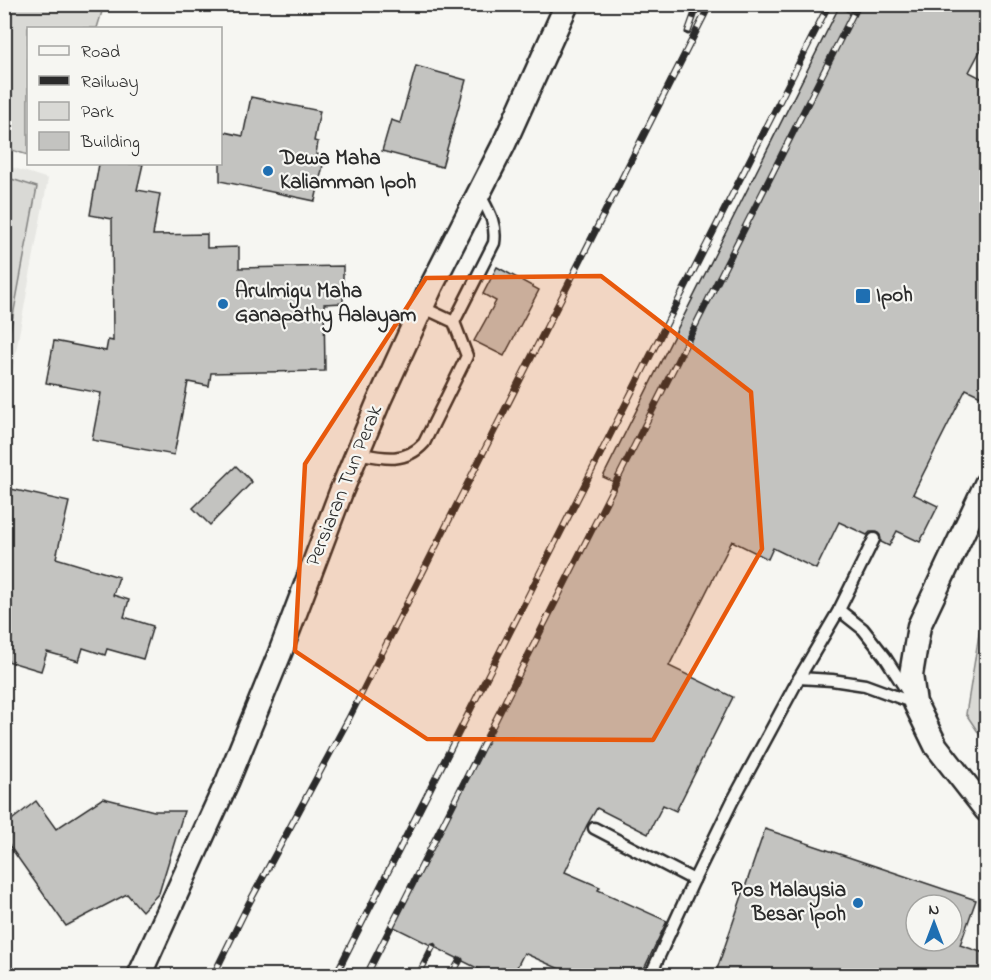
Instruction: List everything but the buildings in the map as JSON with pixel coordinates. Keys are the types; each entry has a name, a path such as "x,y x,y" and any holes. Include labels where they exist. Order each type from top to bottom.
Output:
{"street":[{"name":"Persiaran Tun Perak","path":"139,975 232,770 357,453 422,307 509,134 567,4"},
{"path":"987,484 919,626 911,675 915,703 936,746 987,810"}],"lane":[{"path":"454,322 494,243 496,232 494,222 479,193"},
{"path":"357,453 390,459 406,457 417,451 424,443 467,356 454,322 422,307"},
{"path":"650,975 732,802 839,610 874,539"},
{"path":"839,610 863,629 885,657 915,703"},
{"path":"800,678 865,685 915,703"},
{"path":"594,828 694,880"}],"highlighted area":[{"path":"601,276 751,392 762,549 653,740 427,739 295,651 305,464 426,278"}],"shaded area":[{"path":"5,165 48,179 5,410"}],"green space":[{"path":"4,5 104,5 97,27 27,27 27,155 5,148"},
{"path":"4,177 37,187 5,359"},
{"path":"986,591 986,744 966,714"}],"railway":[{"path":"688,32 698,4"},
{"path":"213,976 248,905 348,720 710,4"},
{"path":"335,976 829,4"},
{"path":"366,976 858,4"},
{"path":"418,976 433,946"},
{"path":"451,976 460,960"}],"place":[{"name":"Dewa Maha Kaliamman Ipoh","path":"268,171"},
{"name":"Ipoh","path":"863,296"},
{"name":"Arulmigu Maha Ganapathy Aalayam","path":"223,304"},
{"name":"Pos Malaysia Besar Ipoh","path":"858,903"}]}
